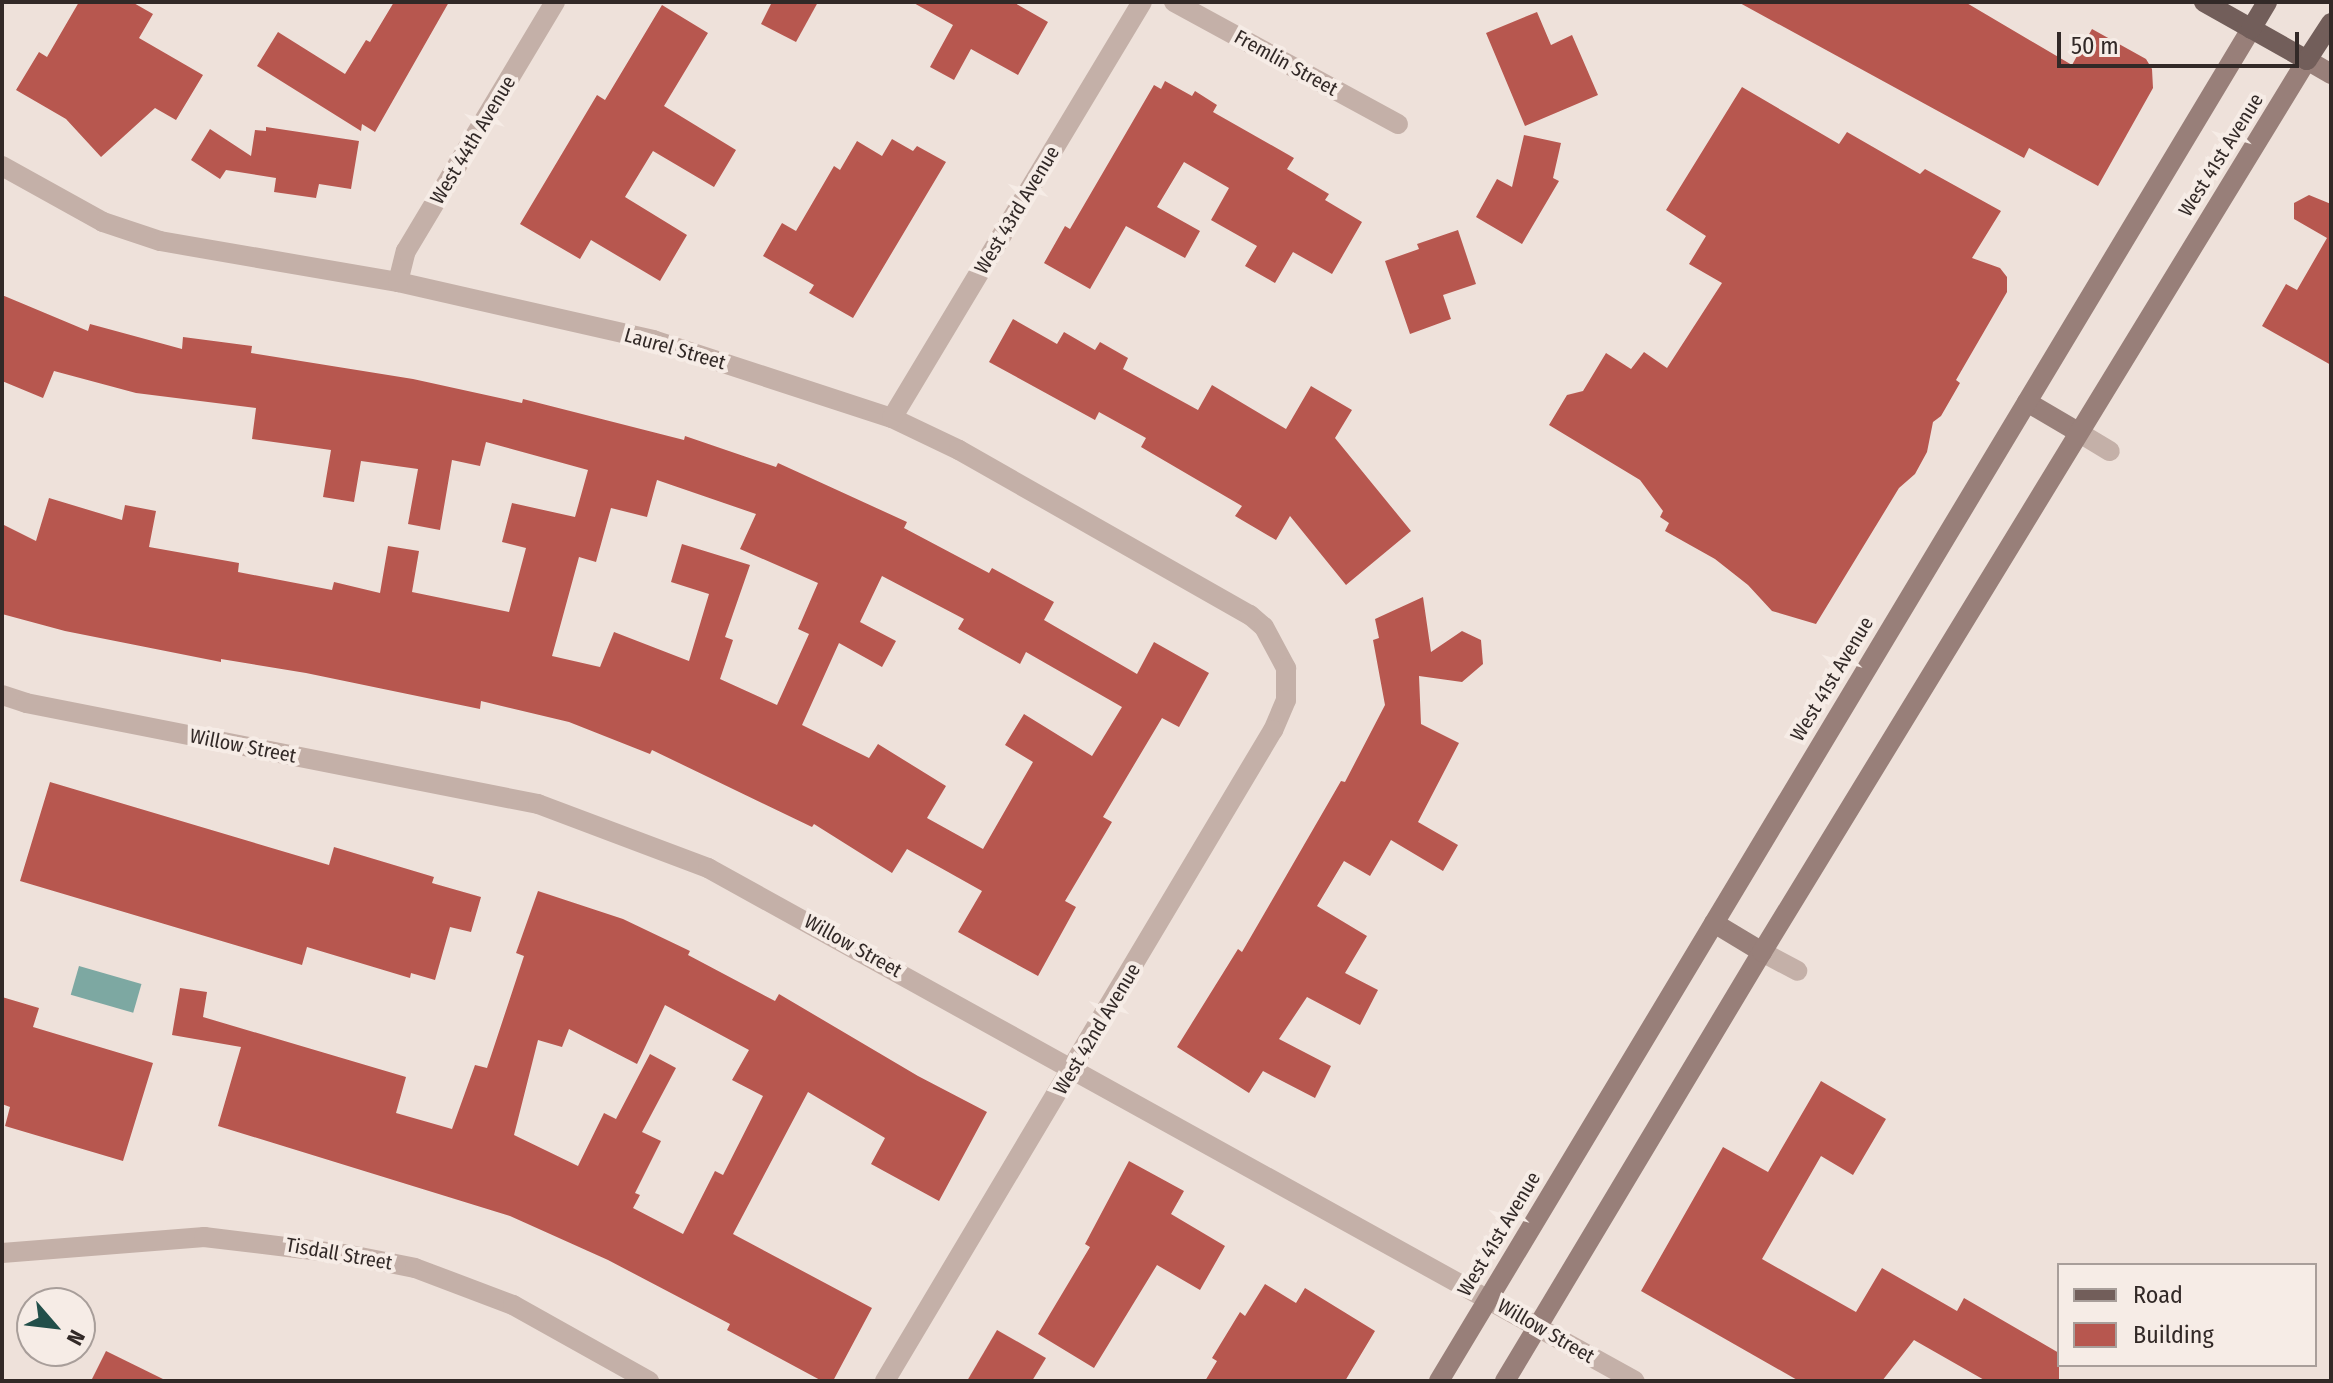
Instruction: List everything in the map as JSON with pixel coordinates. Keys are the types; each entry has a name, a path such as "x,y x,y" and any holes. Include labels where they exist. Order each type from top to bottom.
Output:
{"main road":[{"path":"2204,2 2331,74"},
{"name":"West 41st Avenue","path":"1439,1381 2267,2"},
{"name":"West 41st Avenue","path":"1505,1381 2078,432 2331,23"},
{"path":"2027,402 2078,432"},
{"path":"1714,923 1762,952"}],"street":[{"name":"West 44th Avenue","path":"398,282 406,251 555,2"},
{"name":"West 43rd Avenue","path":"892,418 1142,2"},
{"name":"Fremlin Street","path":"1174,2 1398,124"},
{"name":"Laurel Street","path":"2,166 103,222 160,241 398,282 653,340 892,418 959,450 1250,615 1276,644 1286,668"},
{"path":"2078,432 2110,451"},
{"name":"West 42nd Avenue","path":"885,1381 1074,1069 1273,730 1286,700 1286,668"},
{"name":"Willow Street","path":"2,695 26,703 538,804 605,826 708,868 1635,1381"},
{"path":"1762,952 1797,971"},
{"name":"Tisdall Street","path":"2,1253 204,1237 345,1254 415,1268 513,1305 649,1381"}],"water":[{"path":"79,966 141,984 133,1013 71,995"}],"building":[{"path":"79,2 132,2 153,14 139,38 203,75 176,120 155,108 101,157 66,119 16,90 39,52 47,57"},
{"path":"394,2 449,2 375,132 362,124 361,131 257,66 278,32 345,74 366,40 370,42"},
{"path":"772,2 818,2 796,42 761,24"},
{"path":"912,2 1013,2 1048,22 1018,75 971,49 954,80 930,67 953,25"},
{"path":"1738,2 1965,2 2072,65 2092,29 2146,59 2152,69 2153,88 2098,186 2029,148 2024,158"},
{"path":"662,5 708,33 664,106 736,150 714,187 653,151 625,197 687,235 660,281 591,240 580,259 520,224 597,95 605,100"},
{"path":"1537,12 1551,45 1572,35 1598,95 1525,126 1486,33"},
{"path":"1165,81 1192,96 1195,91 1217,105 1213,112 1294,158 1287,169 1329,194 1325,200 1362,222 1332,274 1293,252 1275,283 1245,266 1257,246 1211,220 1229,188 1184,162 1157,207 1200,231 1185,258 1126,226 1090,289 1044,263 1065,226 1070,229 1154,85 1161,89"},
{"path":"1742,87 1839,144 1847,132 1920,174 1925,169 2001,211 1972,258 2000,268 2007,277 2007,292 1956,380 1960,383 1941,416 1933,422 1927,452 1915,474 1899,488 1816,624 1772,611 1748,585 1715,559 1665,531 1669,523 1660,517 1663,511 1640,480 1549,425 1567,395 1583,391 1606,353 1631,369 1644,352 1667,368 1722,283 1689,264 1706,236 1666,210"},
{"path":"266,127 359,141 351,189 319,184 316,198 274,192 276,178 226,170 220,179 191,160 210,129 251,156 255,130 266,131"},
{"path":"1524,135 1561,143 1553,178 1559,181 1522,244 1476,217 1497,179 1512,187"},
{"path":"892,139 913,151 917,146 946,162 853,318 809,293 814,285 763,256 782,223 796,231 834,166 840,170 857,141 882,156"},
{"path":"2309,195 2331,204 2331,365 2262,326 2286,284 2297,290 2327,238 2294,219 2294,203"},
{"path":"1458,230 1476,284 1443,295 1451,319 1410,334 1385,261 1419,249 1417,244"},
{"path":"2,295 88,331 90,324 182,349 183,337 252,346 251,353 413,379 522,403 523,399 684,440 685,436 776,467 778,463 907,522 904,528 989,573 992,568 1054,602 1044,620 1137,674 1154,642 1209,673 1179,727 1162,718 1103,817 1112,822 1065,901 1076,907 1038,976 958,932 982,891 907,849 892,873 814,824 812,827 652,750 650,754 569,722 481,701 480,709 306,673 221,659 221,662 65,631 2,614 2,524 36,541 49,498 122,520 125,505 156,511 149,547 239,563 238,572 332,590 334,582 380,593 388,546 419,551 412,592 509,612 526,548 502,542 512,503 575,517 588,470 486,442 480,466 452,460 440,530 408,524 418,469 361,461 354,502 323,497 331,450 252,439 256,408 136,393 54,371 43,398 2,381","holes":["657,480 756,514 740,549 818,583 798,629 809,634 777,705 720,679 733,640 725,637 750,565 682,544 671,582 709,594 689,661 614,632 600,667 552,656 579,557 596,562 611,508 647,517","882,576 964,619 958,629 1020,664 1026,652 1122,707 1092,756 1024,714 1005,745 1033,762 983,849 927,818 946,786 878,744 869,758 802,725 839,643 882,667 896,641 860,622"]},
{"path":"1013,319 1057,344 1064,332 1095,350 1100,342 1128,358 1123,369 1198,410 1212,385 1286,429 1311,386 1352,410 1335,438 1411,531 1346,585 1290,516 1276,540 1235,516 1242,506 1141,447 1146,438 1099,412 1095,420 989,362"},
{"path":"1423,597 1431,652 1462,631 1481,640 1483,664 1462,682 1419,676 1421,724 1459,743 1418,822 1458,845 1443,871 1391,840 1370,876 1344,861 1317,906 1367,936 1345,973 1378,990 1360,1025 1307,997 1279,1039 1331,1066 1315,1098 1263,1071 1249,1093 1177,1047 1238,949 1242,952 1341,781 1345,782 1385,705 1373,640 1379,638 1375,619"},
{"path":"50,782 329,865 334,847 434,877 432,883 481,897 471,932 450,927 435,980 411,973 410,978 307,947 302,965 20,881"},
{"path":"538,891 623,919 690,951 688,955 775,1001 779,994 918,1076 987,1112 939,1201 871,1164 885,1138 808,1092 733,1234 872,1308 833,1381 822,1381 727,1330 730,1324 608,1260 510,1216 218,1126 241,1047 172,1035 180,988 207,992 203,1017 406,1077 396,1113 452,1129 475,1065 487,1068 524,956 516,953","holes":["665,1005 749,1050 732,1080 763,1096 723,1175 715,1171 683,1234 633,1208 640,1195 635,1193 661,1141 642,1132 676,1068 650,1054 616,1119 604,1113 578,1166 514,1135 538,1040 562,1047 569,1029 637,1064"]},
{"path":"2,997 39,1008 33,1027 153,1063 123,1161 5,1126 10,1107 2,1104"},
{"path":"1821,1081 1886,1119 1853,1175 1821,1156 1762,1259 1856,1312 1882,1268 1957,1311 1964,1298 2057,1352 2059,1381 1986,1381 1914,1340 1882,1381 1799,1381 1641,1291 1723,1147 1768,1172"},
{"path":"1129,1161 1184,1191 1171,1214 1225,1246 1200,1290 1157,1265 1094,1368 1038,1334 1090,1247 1085,1244"},
{"path":"1265,1284 1296,1303 1305,1288 1375,1331 1345,1381 1205,1381 1217,1361 1212,1358 1240,1312 1245,1316"},
{"path":"997,1330 1046,1358 1032,1381 967,1381"},
{"path":"106,1351 167,1381 91,1381"}]}
